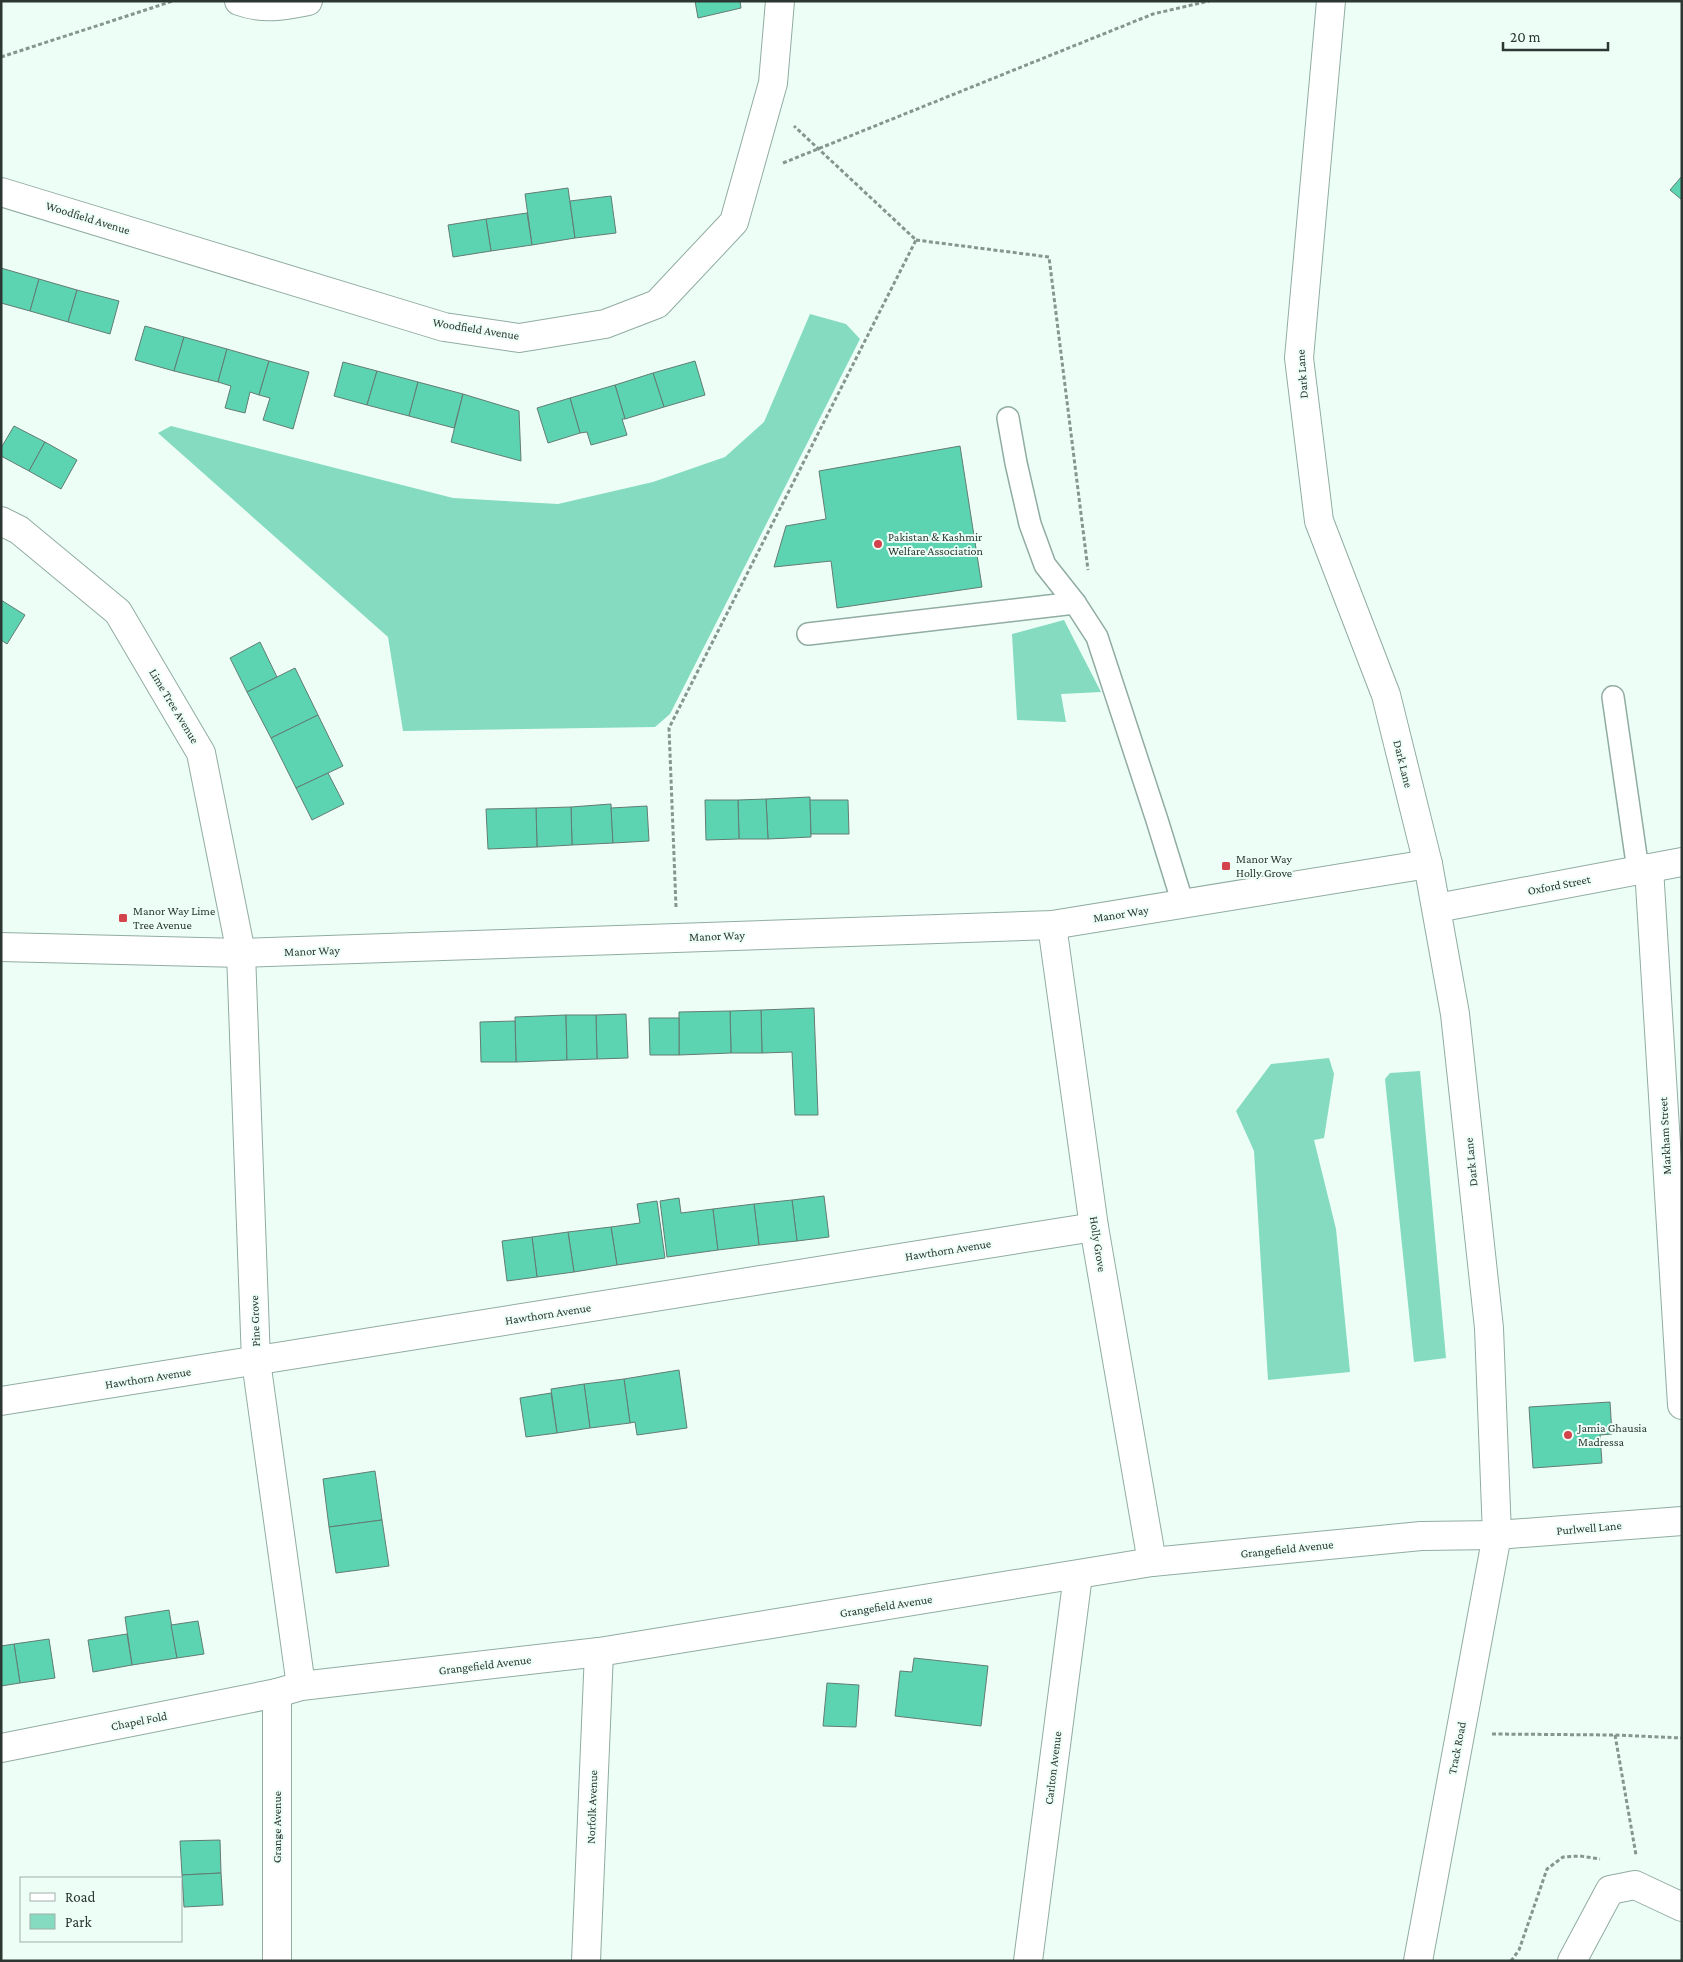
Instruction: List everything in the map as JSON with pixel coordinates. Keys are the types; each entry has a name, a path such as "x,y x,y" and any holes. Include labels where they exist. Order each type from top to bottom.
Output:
{"street":[{"path":"239,1 254,6 283,6 308,1"},
{"name":"Woodfield Avenue","path":"1,192 444,326 519,338 605,324 657,304 734,222 773,83 780,1"},
{"name":"Dark Lane","path":"1331,1 1299,358 1319,522 1386,695 1428,864 1455,1014 1489,1328 1497,1536"},
{"name":"Lime Tree Avenue","path":"1,521 19,530 118,612 201,753 241,953"},
{"name":"Oxford Street","path":"1436,908 1682,862"},
{"name":"Manor Way","path":"1,947 241,953 1052,925 1428,864"},
{"name":"Markham Street","path":"1644,869 1682,1405"},
{"name":"Holly Grove","path":"1052,925 1094,1227 1152,1562"},
{"name":"Pine Grove","path":"241,953 256,1361 289,1690"},
{"name":"Hawthorn Avenue","path":"1,1401 1094,1227"},
{"name":"Purlwell Lane","path":"1497,1536 1682,1521"},
{"name":"Grangefield Avenue","path":"289,1690 599,1652 1152,1562 1421,1536 1497,1536"},
{"name":"Track Road","path":"1418,1961 1497,1536"},
{"name":"Carlton Avenue","path":"1028,1961 1078,1575"},
{"name":"Norfolk Avenue","path":"586,1961 599,1652"},
{"name":"Chapel Fold","path":"1,1748 289,1690"},
{"name":"Grange Avenue","path":"277,1961 289,1690"},
{"path":"1572,1961 1610,1890 1635,1885 1682,1907"}],"lane":[{"path":"1008,418 1030,524 1045,565 1075,603 1096,637 1183,904"},
{"path":"808,634 1075,603"},
{"path":"1613,697 1644,869"}],"path":[{"path":"1,57 174,1"},
{"path":"748,176 1153,14 1208,1"},
{"path":"768,100 916,240 1049,257 1089,579"},
{"path":"677,938 669,728 916,240"},
{"path":"1460,1733 1615,1734 1682,1738"},
{"path":"1615,1734 1638,1863 1635,1885"},
{"path":"1511,1961 1519,1950 1547,1869 1563,1857 1580,1856 1609,1860"}],"green space":[{"path":"810,314 846,324 860,339 670,714 655,727 403,731 388,637 158,433 171,426 453,498 558,504 653,482 725,457 764,422"},
{"path":"1064,620 1101,692 1061,694 1066,722 1017,720 1012,634"},
{"path":"1329,1058 1334,1074 1324,1138 1314,1140 1336,1229 1350,1372 1268,1380 1254,1151 1236,1111 1271,1064"},
{"path":"1420,1071 1446,1358 1414,1362 1385,1079 1390,1073"}],"building":[{"path":"695,1 740,1 741,8 698,18"},
{"path":"1682,176 1682,200 1670,190"},
{"path":"568,188 575,238 532,245 525,194"},
{"path":"611,196 616,233 575,238 570,201"},
{"path":"527,213 532,245 491,251 486,219"},
{"path":"486,219 491,251 453,257 448,225"},
{"path":"1,268 39,279 30,311 1,303"},
{"path":"39,279 77,290 68,322 30,311"},
{"path":"77,290 119,301 110,334 68,322"},
{"path":"145,326 184,337 174,371 135,360"},
{"path":"184,337 227,349 218,382 174,371"},
{"path":"227,349 269,361 259,395 250,392 245,413 225,408 231,386 218,382"},
{"path":"269,361 309,372 293,429 263,420 270,398 259,395"},
{"path":"695,361 705,395 664,407 653,373"},
{"path":"343,362 377,371 367,405 334,396"},
{"path":"377,371 418,382 409,416 367,405"},
{"path":"653,373 664,407 625,419 615,385"},
{"path":"418,382 463,394 454,428 409,416"},
{"path":"615,385 625,419 622,419 627,435 591,445 587,432 580,433 570,398"},
{"path":"463,394 519,411 521,461 451,442"},
{"path":"570,398 580,433 548,443 537,408"},
{"path":"14,426 45,442 29,471 1,456 1,448"},
{"path":"45,442 77,460 61,489 29,471"},
{"name":"Pakistan & Kashmir Welfare Association","path":"960,446 982,587 837,608 831,561 774,567 786,526 826,519 819,471"},
{"path":"1,600 25,615 7,644 1,640"},
{"path":"260,642 277,677 247,692 230,658"},
{"path":"295,668 318,715 271,738 247,692"},
{"path":"318,715 343,766 296,788 271,738"},
{"path":"328,773 344,804 312,820 296,788"},
{"path":"810,797 811,837 768,839 766,799"},
{"path":"766,799 768,839 739,839 738,800"},
{"path":"705,800 738,800 739,839 706,840"},
{"path":"810,800 848,800 849,834 811,834"},
{"path":"611,804 613,843 572,845 571,807"},
{"path":"647,806 649,841 613,843 611,808"},
{"path":"571,807 572,845 537,847 536,808"},
{"path":"536,808 537,847 488,849 486,809"},
{"path":"814,1008 818,1115 795,1115 792,1052 762,1053 761,1010"},
{"path":"761,1010 762,1053 731,1053 730,1011"},
{"path":"730,1011 731,1053 679,1055 679,1012"},
{"path":"626,1014 628,1058 597,1059 596,1015"},
{"path":"566,1015 567,1060 516,1062 515,1017"},
{"path":"566,1015 596,1015 597,1059 567,1060"},
{"path":"649,1018 679,1018 679,1055 650,1055"},
{"path":"515,1021 516,1062 481,1062 480,1022"},
{"path":"824,1196 829,1237 797,1241 792,1200"},
{"path":"679,1198 681,1213 713,1209 718,1250 667,1257 660,1201"},
{"path":"792,1200 797,1241 759,1245 754,1204"},
{"path":"657,1201 665,1258 617,1265 611,1227 640,1223 637,1204"},
{"path":"754,1204 759,1245 718,1250 713,1209"},
{"path":"611,1227 617,1265 574,1272 568,1232"},
{"path":"568,1232 574,1272 537,1277 532,1237"},
{"path":"532,1237 537,1277 507,1281 502,1241"},
{"path":"679,1370 687,1428 637,1435 635,1422 630,1423 624,1379"},
{"path":"624,1379 630,1423 590,1428 584,1384"},
{"path":"584,1384 590,1428 557,1433 551,1389"},
{"path":"551,1393 557,1433 526,1437 520,1398"},
{"name":"Jamia Ghausia Madressa","path":"1610,1402 1612,1434 1600,1435 1602,1463 1533,1468 1529,1407"},
{"path":"375,1471 382,1520 329,1527 323,1479"},
{"path":"382,1520 389,1566 336,1573 329,1527"},
{"path":"169,1610 177,1658 132,1665 125,1617"},
{"path":"198,1621 204,1654 177,1658 171,1625"},
{"path":"127,1634 132,1665 93,1672 88,1640"},
{"path":"49,1639 55,1678 20,1683 14,1644"},
{"path":"14,1644 20,1683 1,1686 1,1646"},
{"path":"914,1658 988,1666 981,1726 895,1716 900,1671 912,1672"},
{"path":"827,1683 859,1685 856,1727 823,1726"},
{"path":"220,1840 221,1873 182,1875 180,1841"},
{"path":"221,1873 223,1905 184,1907 182,1875"}],"place":[{"name":"Pakistan & Kashmir Welfare Association","path":"878,544"},
{"name":"Manor Way Holly Grove","path":"1226,866"},
{"name":"Manor Way Lime Tree Avenue","path":"123,918"},
{"name":"Jamia Ghausia Madressa","path":"1568,1435"}]}
